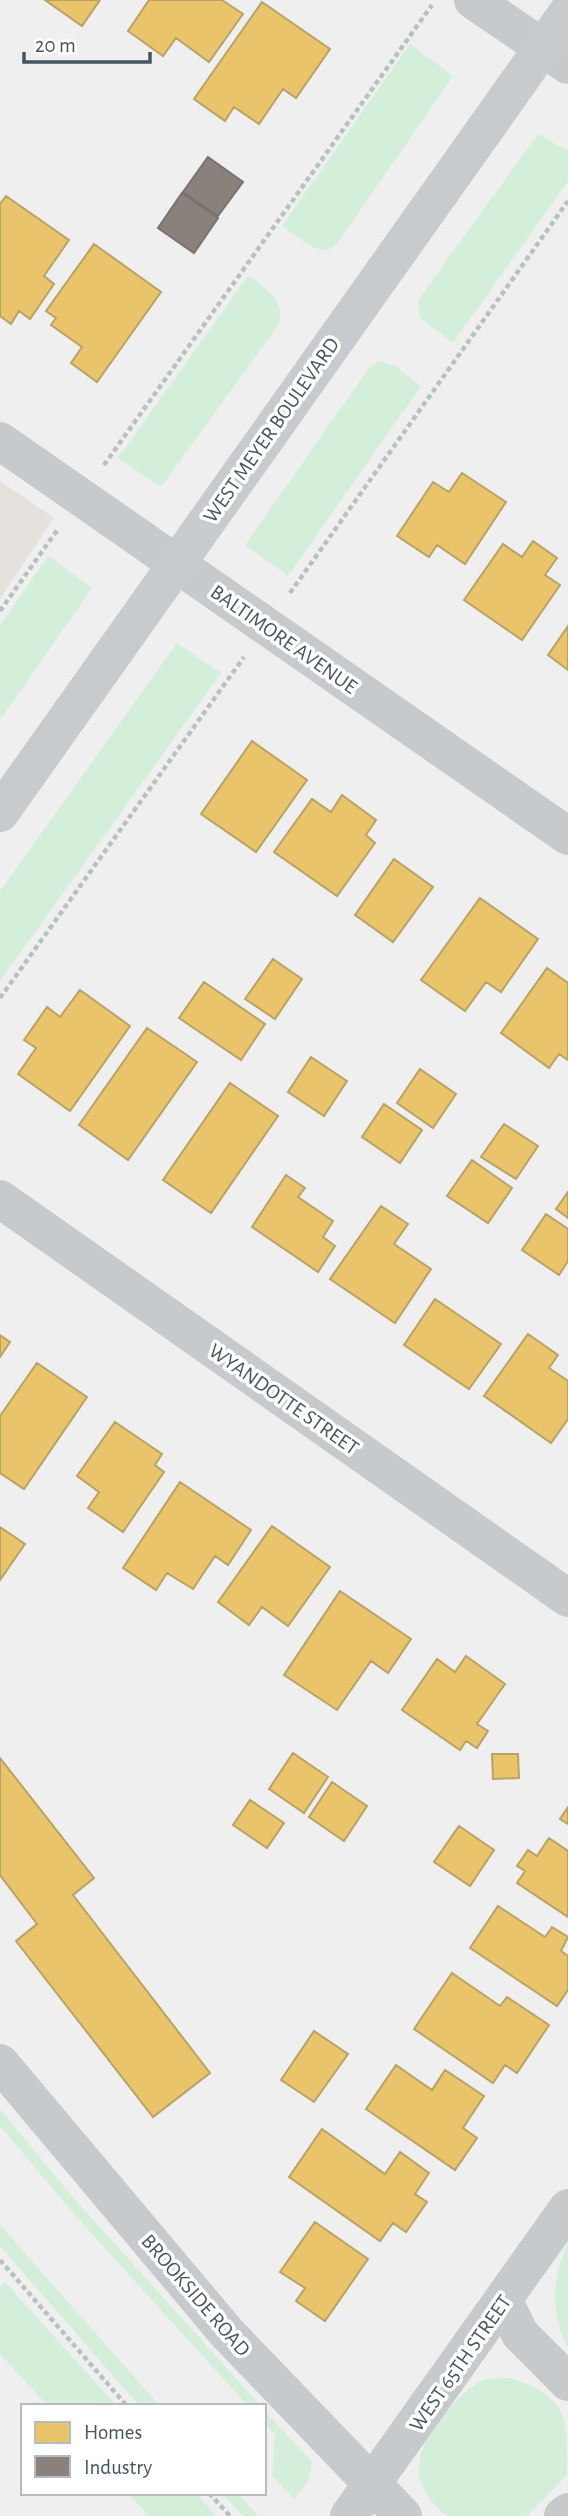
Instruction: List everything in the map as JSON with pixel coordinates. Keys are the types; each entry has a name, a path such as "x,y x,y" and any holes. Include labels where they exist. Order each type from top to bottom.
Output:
{"main road":[{"name":"WEST MEYER BOULEVARD","path":"0,813 177,564 555,57 568,12"}],"street":[{"path":"473,0 555,57"},
{"name":"BALTIMORE AVENUE","path":"0,441 568,836"},
{"name":"WYANDOTTE STREET","path":"0,1199 568,1598"},
{"name":"BROOKSIDE ROAD","path":"0,2063 227,2333 372,2487 403,2516"},
{"name":"WEST 65TH STREET","path":"349,2516 568,2208"},
{"path":"504,2301 520,2334 568,2382"},
{"path":"563,2516 568,2511"}],"path":[{"path":"0,611 426,14"},
{"path":"0,2260 125,2404"},
{"path":"210,2495 230,2516"}],"shaded area":[{"path":"0,481 54,518 0,599"}],"green space":[{"path":"410,44 453,76 337,244 328,250 314,248 282,226"},
{"path":"538,134 568,151 568,181 453,343 420,318 418,300"},
{"path":"248,276 268,290 277,301 280,308 279,324 161,487 118,458"},
{"path":"378,361 395,366 421,386 288,576 245,545 369,368"},
{"path":"48,556 92,588 0,720 0,625"},
{"path":"177,643 221,673 0,981 0,891"},
{"path":"0,2109 71,2195 259,2404 246,2404 73,2213 0,2126"},
{"path":"0,2225 158,2404 138,2404 0,2246"},
{"path":"568,2243 568,2348 558,2322 555,2296 558,2270"},
{"path":"5,2282 115,2404 46,2404 0,2354 0,2287"},
{"path":"511,2378 544,2393 561,2412 567,2438 567,2475 527,2516 447,2516 424,2491 419,2471 424,2446 439,2420 469,2389 486,2379"},
{"path":"266,2412 312,2462 308,2481 294,2499 272,2476 275,2435 266,2425"},
{"path":"130,2495 198,2495 216,2516 149,2516"},
{"path":"224,2495 240,2495 258,2516 243,2516"}],"building: Homes":[{"path":"45,0 100,0 82,26"},
{"path":"149,0 222,0 243,14 209,62 176,38 163,56 128,31"},
{"path":"262,2 330,49 296,98 283,89 259,124 234,107 225,121 194,99"},
{"path":"6,196 69,240 44,276 54,284 30,319 19,311 11,324 0,316 0,204"},
{"path":"94,244 161,292 97,382 71,363 82,347 51,325 56,318 46,311"},
{"path":"462,473 506,502 465,564 437,545 429,557 397,536 433,482 449,492"},
{"path":"533,541 557,558 545,575 560,585 522,640 464,600 503,544 522,557"},
{"path":"568,626 568,670 548,655"},
{"path":"252,741 307,780 256,852 201,814"},
{"path":"342,795 376,820 366,835 375,843 337,896 274,852 312,799 331,812"},
{"path":"394,859 433,887 393,942 355,915"},
{"path":"480,898 538,939 501,992 486,982 465,1011 421,980"},
{"path":"273,959 302,979 275,1019 245,999"},
{"path":"547,968 568,983 568,1060 559,1054 549,1068 501,1033"},
{"path":"204,982 265,1024 241,1060 179,1018"},
{"path":"80,990 130,1026 70,1111 18,1074 36,1048 24,1040 47,1007 60,1017"},
{"path":"147,1028 197,1062 128,1160 79,1125"},
{"path":"311,1057 347,1081 324,1116 288,1092"},
{"path":"420,1069 456,1094 433,1128 397,1103"},
{"path":"230,1083 278,1116 211,1213 163,1180"},
{"path":"384,1104 422,1130 400,1163 362,1137"},
{"path":"504,1124 538,1146 516,1179 481,1157"},
{"path":"472,1160 512,1188 488,1223 447,1196"},
{"path":"286,1175 305,1188 298,1197 333,1221 323,1237 335,1246 318,1272 252,1227"},
{"path":"568,1192 568,1218 556,1209"},
{"path":"381,1206 408,1224 394,1244 431,1269 395,1323 330,1279"},
{"path":"546,1214 568,1229 568,1261 559,1275 522,1250"},
{"path":"435,1299 501,1344 469,1389 404,1345"},
{"path":"528,1334 558,1355 549,1368 568,1381 568,1419 551,1443 484,1396"},
{"path":"0,1335 10,1342 0,1357"},
{"path":"37,1363 87,1397 24,1489 0,1473 0,1416"},
{"path":"115,1422 162,1454 155,1465 164,1472 123,1532 88,1508 99,1492 77,1476"},
{"path":"180,1482 251,1530 228,1565 215,1556 193,1589 167,1573 156,1590 123,1568"},
{"path":"272,1526 330,1567 288,1626 262,1607 249,1625 218,1602"},
{"path":"0,1527 25,1544 0,1580"},
{"path":"340,1591 411,1639 388,1673 371,1661 337,1710 284,1675"},
{"path":"466,1656 505,1684 477,1724 488,1731 477,1748 466,1741 460,1750 402,1710 437,1659 455,1672"},
{"path":"293,1753 328,1777 304,1813 269,1789"},
{"path":"492,1754 518,1754 519,1778 493,1779"},
{"path":"0,1758 94,1878 73,1895 210,2073 153,2117 16,1941 37,1924 0,1875"},
{"path":"332,1782 367,1806 344,1841 309,1817"},
{"path":"250,1800 284,1823 267,1848 233,1825"},
{"path":"568,1807 568,1824 560,1819"},
{"path":"459,1826 494,1850 470,1886 434,1862"},
{"path":"549,1838 568,1851 568,1917 517,1883 525,1871 517,1866 528,1850 537,1856"},
{"path":"498,1906 545,1937 552,1927 568,1937 561,1951 568,1956 568,1990 557,2006 470,1948"},
{"path":"452,1973 500,2006 507,1997 549,2025 517,2073 505,2065 493,2083 414,2029"},
{"path":"314,2031 348,2054 314,2102 281,2080"},
{"path":"396,2065 432,2090 445,2070 484,2096 463,2128 477,2138 455,2170 366,2109"},
{"path":"322,2129 385,2174 400,2152 429,2173 415,2194 427,2202 406,2232 393,2223 380,2241 289,2177"},
{"path":"315,2222 368,2259 325,2321 296,2301 305,2288 280,2272"}],"building: Industry":[{"path":"208,157 243,182 218,216 183,192"},
{"path":"182,193 218,218 194,253 158,228"}]}
